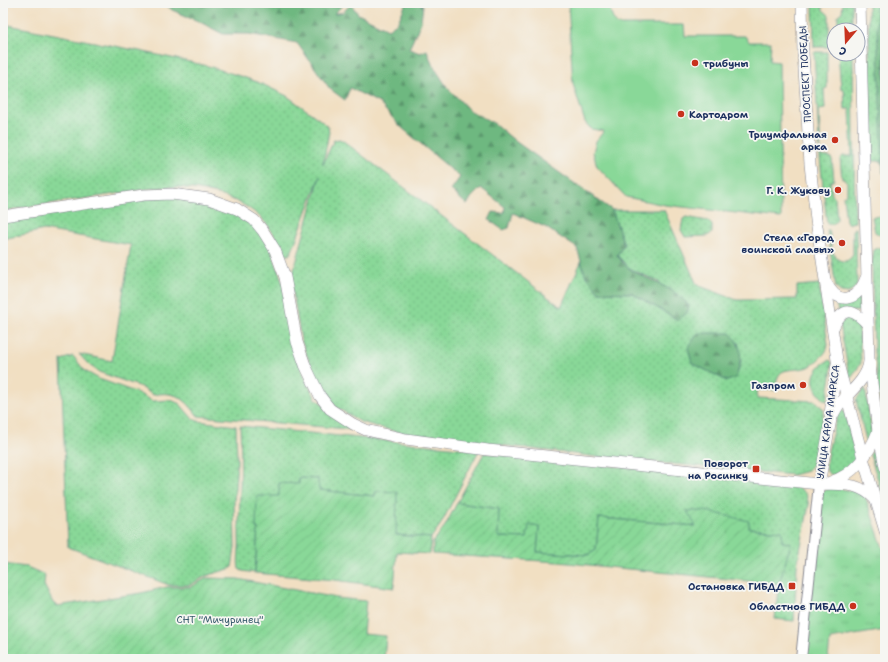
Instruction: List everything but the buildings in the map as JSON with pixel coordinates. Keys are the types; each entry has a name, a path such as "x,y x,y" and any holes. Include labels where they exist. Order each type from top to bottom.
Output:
{"main road":[{"name":"ПРОСПЕКТ ПОБЕДЫ","path":"802,3 803,53 810,164 816,220 837,360"},
{"path":"860,3 868,325 870,359 878,431 885,467"},
{"path":"3,216 144,195 165,194 209,199 237,209 254,220 275,250 285,277 297,342 305,365 320,396 330,409 353,424 366,430 406,439 488,450 819,484 849,484 860,487 875,499"},
{"path":"825,279 835,295 851,298 857,294 867,275"},
{"path":"833,328 840,315 847,311 855,312 868,325"},
{"path":"831,419 841,401 866,372 870,359"},
{"name":"УЛИЦА КАРЛА МАРКСА","path":"801,659 819,484 831,419 830,414 837,360"},
{"name":"УЛИЦА КАРЛА МАРКСА","path":"837,360 863,458 885,531"},
{"path":"819,484 842,477 857,466 875,440 878,431"}],"green space":[{"path":"164,3 310,3 314,5 315,3 343,3 334,14 343,12 351,4 358,14 388,29 398,22 406,3 417,3 423,5 421,22 409,49 420,53 427,50 432,64 447,87 469,110 495,124 515,141 612,210 624,245 617,255 630,269 669,289 683,299 689,306 687,313 678,320 632,293 599,292 585,274 577,248 545,227 513,213 509,228 503,230 489,220 493,212 504,213 505,207 481,188 471,198 467,205 451,190 460,177 401,127 379,103 350,88 345,100 330,89 297,43 249,34 223,34 172,10"},
{"name":"Картодром","path":"568,3 610,3 611,15 618,25 684,25 685,36 745,36 749,42 771,42 770,61 779,62 781,218 665,205 626,197 597,166 593,152 596,141 604,131 591,129 585,122 573,84"},
{"path":"813,3 822,3 823,10 829,15 829,22 826,22 826,47 814,47"},
{"path":"843,3 852,3 852,22 838,22 838,15 842,12"},
{"path":"868,3 885,3 885,174 883,173 882,161 872,161"},
{"path":"876,3 884,3 885,174 883,173"},
{"path":"3,24 208,66 262,84 287,96 328,127 329,132 323,164 334,140 342,140 561,307 581,262 585,274 599,292 632,293 678,320 659,282 629,268 617,255 624,245 612,210 664,210 697,285 737,300 797,299 797,286 819,284 828,345 826,351 813,365 801,369 781,372 778,376 776,390 757,390 758,398 815,401 824,410 814,463 807,471 793,475 598,457 397,432 361,422 336,407 325,396 317,382 301,340 291,281 320,176 292,251 289,255 283,253 271,230 264,221 247,207 226,197 195,189 167,187 147,189 3,211","holes":["738,342 741,361 736,378 727,381 692,363"]},
{"path":"814,52 826,52 827,88 824,89 825,109 819,110 821,156 830,157 832,159 834,180 830,182 832,195 835,197 837,220 833,224 827,224 820,158"},
{"path":"839,62 853,62 855,222 850,224 846,221 843,196 847,194 847,182 842,179 840,159 843,156 852,156 850,109 845,109 844,89 841,88"},
{"path":"162,196 198,200 232,209 254,224 271,248 282,281 292,343 306,380 316,399 358,430 198,416 189,405 179,397 168,394 153,395 141,387 99,372 89,365 79,354 112,361 131,245 44,230 3,239 3,222"},
{"path":"885,203 884,435 874,351 872,263 874,250 884,247 884,236 875,232 872,217 883,216 883,204"},
{"path":"686,217 708,221 712,225 712,233 707,236 685,237 681,230 683,219"},
{"path":"856,228 857,286 849,293 841,292 836,288 827,230 829,230 835,257 845,261 853,255 853,229"},
{"path":"859,298 859,311 838,313 836,300 855,300"},
{"path":"847,316 859,321 861,363 850,380 840,324"},
{"path":"698,333 730,333 740,349 740,360 736,378 727,381 692,363 688,348"},
{"path":"73,356 85,371 99,379 138,393 152,401 171,400 180,404 192,418 198,421 236,426 237,462 234,502 235,547 232,568 206,576 190,585 169,585 68,547 61,360"},
{"path":"830,360 832,362 831,376 827,401 817,392 814,378 819,367"},
{"path":"865,388 872,433 867,444 856,400"},
{"path":"841,408 845,413 856,458 852,464 841,472 837,474 830,474 827,471 826,466 828,450 839,410"},
{"path":"240,426 479,450 441,524 431,538 396,535 375,496 318,490 317,479 299,478 299,484 279,496 256,528 258,528 255,573 242,571 239,569 238,565 241,468"},
{"path":"874,449 885,495 883,496 870,455"},
{"path":"484,453 796,485 806,494 809,505 797,566 794,621 775,619 779,579 791,543 782,542 782,531 599,518 596,550 588,555 537,552 539,527 527,538 497,537 499,509 457,503"},
{"path":"299,478 318,479 319,490 375,496 376,491 397,492 396,535 431,538 430,554 397,552 394,588 335,580 255,573 258,528 256,528 257,496 279,496 279,483 299,484"},
{"path":"830,488 864,493 885,554 885,630 830,639 828,659 804,659 821,498 823,491"},
{"path":"457,503 499,509 498,537 527,538 529,525 539,527 537,552 588,555 596,550 599,518 696,526 687,511 706,511 749,521 749,528 782,531 782,542 791,543 779,584 558,562 433,554 433,542 445,526"},
{"name":"СНТ \"Мичуринец\"","path":"3,564 27,567 45,575 44,585 53,603 57,606 141,593 167,587 190,587 207,578 238,579 337,598 366,601 363,634 386,636 384,659 3,659"}],"place":[{"name":"трибуны","path":"695,63"},
{"name":"Картодром","path":"681,114"},
{"name":"Триумфальная арка","path":"835,140"},
{"name":"Г. К. Жукову","path":"838,190"},
{"name":"Стела «Город воинской славы»","path":"842,243"},
{"name":"Газпром","path":"803,385"},
{"name":"Поворот на Росинку","path":"756,469"},
{"name":"Остановка ГИБДД","path":"792,586"},
{"name":"Областное ГИБДД","path":"853,606"}]}
